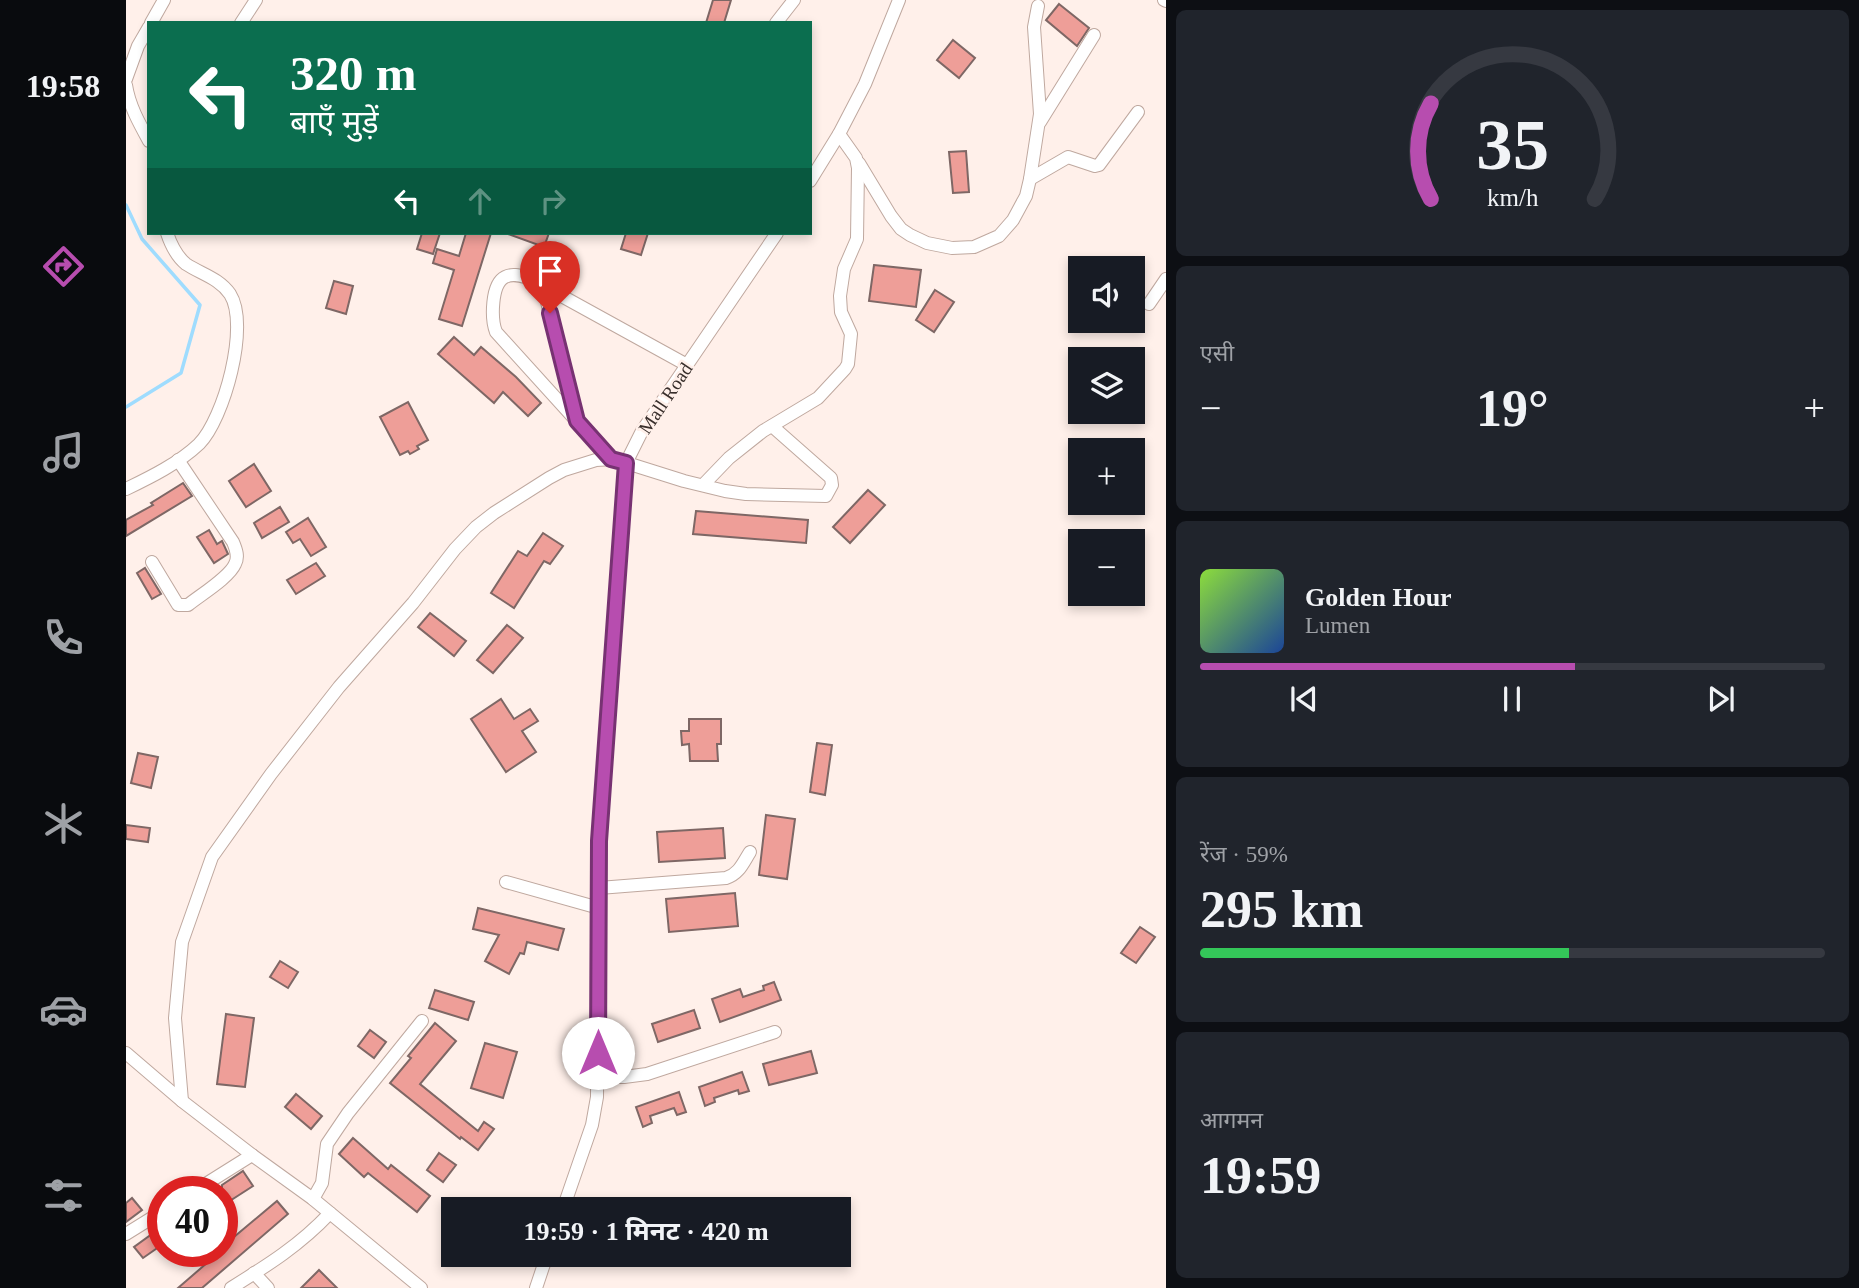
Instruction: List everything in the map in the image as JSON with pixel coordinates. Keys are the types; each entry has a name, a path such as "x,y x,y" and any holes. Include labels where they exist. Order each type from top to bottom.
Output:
{"street":[{"path":"152,21 164,0"},
{"path":"242,21 256,0"},
{"path":"778,21 794,0"},
{"path":"812,178 865,84 899,0"},
{"path":"839,134 891,216 901,229 910,235 927,243 951,248 974,247 999,236 1013,220 1026,196 1031,179 1040,122 1034,26 1038,6"},
{"path":"126,79 147,30"},
{"path":"1040,122 1094,35"},
{"path":"126,85 144,126"},
{"path":"1031,179 1068,158 1095,166 1099,164 1138,112"},
{"path":"703,485 729,458 763,431 818,398 848,364 851,334 841,312 840,296 844,269 857,239 856,158"},
{"path":"126,489 178,460 200,443 213,423 230,378 238,331 237,312 231,296 221,283 185,263 172,246 168,235"},
{"name":"Mall Road","path":"567,1197 592,1125 598,1077 599,841 626,463 642,431 776,235"},
{"path":"611,459 496,332 492,321 498,282 507,275 528,278 687,365"},
{"path":"1149,304 1166,279"},
{"path":"543,286 577,421"},
{"path":"182,1101 175,1018 182,942 212,857 271,774 339,687 413,603 455,549 494,513 549,478 564,470 596,460 611,459 725,491 826,496 832,485 831,478 772,426"},
{"path":"152,562 178,605 182,606 188,605 225,576 237,561 233,542 178,460"},
{"path":"599,888 726,878 734,876 750,852"},
{"path":"506,882 599,908"},
{"path":"313,1199 322,1183 327,1144 348,1113 422,1021"},
{"path":"598,1077 647,1074 775,1032"},
{"path":"126,1053 182,1101 313,1199 421,1288"},
{"path":"219,1176 252,1155"},
{"path":"231,1288 290,1251 330,1213"},
{"path":"126,1234 147,1221"},
{"path":"536,1288 543,1267"},
{"path":"254,1273 268,1288"}],"building":[{"path":"713,0 731,0 725,21 707,21"},
{"path":"1059,4 1089,28 1077,46 1046,20"},
{"path":"953,40 975,58 959,78 937,60"},
{"path":"966,151 969,192 953,193 949,152"},
{"path":"421,235 439,235 433,254 417,249"},
{"path":"465,235 490,235 462,326 439,319 454,270 433,263 437,249 459,256"},
{"path":"511,235 548,235 544,247"},
{"path":"625,235 647,235 641,255 621,249"},
{"path":"874,265 921,270 916,307 869,301"},
{"path":"334,281 353,286 346,314 326,308"},
{"path":"935,290 954,302 934,332 916,320"},
{"path":"454,337 474,355 481,347 541,403 528,416 503,392 494,403 438,354"},
{"path":"408,402 428,440 410,454 408,451 400,455 380,417"},
{"path":"254,464 271,491 246,507 229,481"},
{"path":"183,483 192,496 126,536 126,520 153,505 151,503"},
{"path":"868,490 885,505 850,543 833,527"},
{"path":"280,507 289,522 262,538 254,523"},
{"path":"696,511 808,520 806,543 693,534"},
{"path":"308,518 326,547 311,556 300,539 293,543 286,532"},
{"path":"209,530 217,544 222,541 228,554 214,563 197,537"},
{"path":"543,533 563,546 550,564 544,561 514,608 491,593 518,551 527,556"},
{"path":"316,563 325,576 296,594 287,580"},
{"path":"145,568 161,594 152,599 137,573"},
{"path":"430,613 466,641 454,656 418,627"},
{"path":"507,625 523,638 493,673 477,660"},
{"path":"501,699 514,719 530,709 538,721 522,731 536,752 506,772 471,719"},
{"path":"689,719 721,719 721,744 717,744 718,761 690,761 689,744 682,745 681,731 689,731"},
{"path":"817,743 832,745 825,795 810,792"},
{"path":"138,753 158,757 151,788 131,783"},
{"path":"766,815 795,819 787,879 759,875"},
{"path":"126,825 150,828 148,842 126,839"},
{"path":"723,828 725,858 659,862 657,832"},
{"path":"735,893 738,926 669,932 666,899"},
{"path":"478,908 564,929 558,950 527,942 524,954 520,953 509,974 485,961 499,935 473,929"},
{"path":"1140,927 1155,937 1136,963 1121,953"},
{"path":"280,961 298,972 288,988 270,977"},
{"path":"774,982 781,1000 720,1022 712,999 740,989 743,997 764,990 763,986"},
{"path":"435,990 474,1002 468,1020 429,1008"},
{"path":"694,1010 700,1028 658,1042 652,1024"},
{"path":"226,1014 254,1018 245,1087 217,1084"},
{"path":"435,1023 456,1041 420,1084 478,1131 484,1122 494,1129 478,1150 461,1137 460,1139 390,1083"},
{"path":"370,1030 386,1042 374,1058 358,1046"},
{"path":"485,1043 517,1052 503,1098 471,1088"},
{"path":"811,1051 817,1073 769,1085 763,1064"},
{"path":"742,1072 749,1091 739,1094 738,1090 714,1098 715,1102 705,1106 699,1087"},
{"path":"679,1092 686,1112 677,1115 674,1108 650,1116 652,1123 643,1127 636,1107"},
{"path":"296,1094 322,1116 311,1129 285,1107"},
{"path":"353,1138 388,1169 391,1165 430,1196 417,1212 368,1173 364,1177 339,1154"},
{"path":"439,1153 456,1165 443,1182 427,1170"},
{"path":"243,1171 253,1186 238,1196 238,1176 236,1176"},
{"path":"132,1198 142,1210 126,1222 126,1203"},
{"path":"277,1201 288,1214 238,1257 238,1234"},
{"path":"147,1238 147,1255 143,1258 134,1247"},
{"path":"202,1267 226,1267 202,1288 178,1288"},
{"path":"319,1270 337,1288 301,1288"}],"waterway":[{"path":"126,205 142,239 200,305 181,373 126,407"}],"route":[{"path":"550,313 577,421 611,459 626,463 599,841 598,1053"}]}
